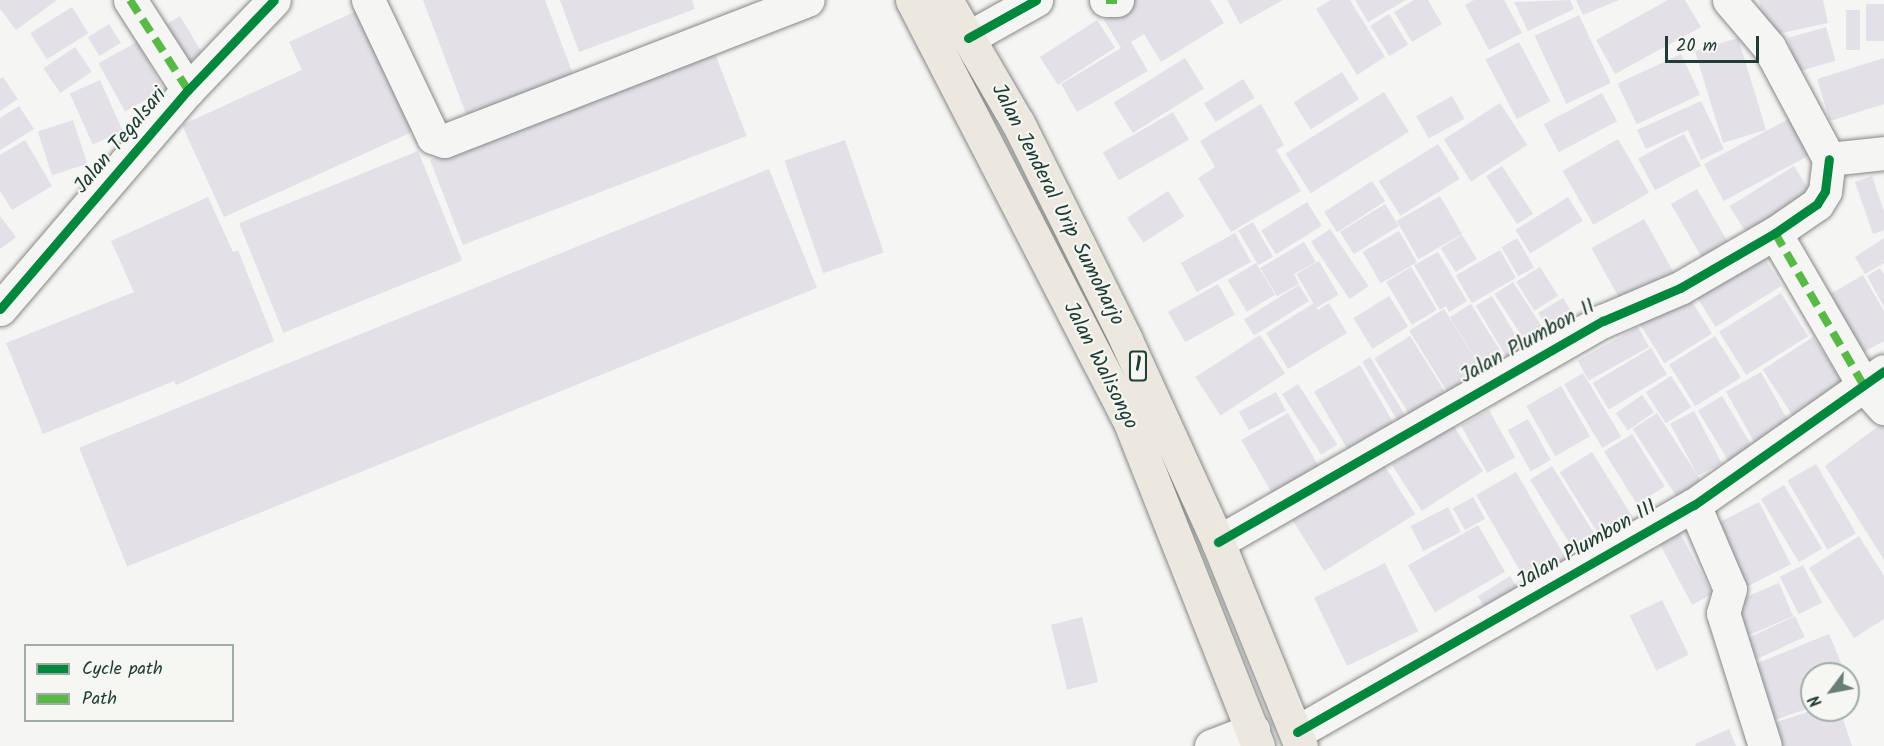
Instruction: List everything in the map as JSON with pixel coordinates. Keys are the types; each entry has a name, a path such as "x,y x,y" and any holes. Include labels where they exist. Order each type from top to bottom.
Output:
{"highway":[{"name":"Jalan Walisongo","path":"912,0 1131,425 1255,738"},
{"name":"Jalan Jenderal Urip Sumoharjo","path":"946,0 1018,123 1126,340 1218,542 1299,739"},
{"path":"1092,350 1126,340"}],"street":[{"path":"130,0 188,90"},
{"name":"Jalan Tegalsari","path":"0,309 188,90 273,0"},
{"path":"368,0 434,137 444,141 808,0"},
{"path":"968,38 1036,0"},
{"path":"1106,0 1117,0"},
{"path":"1729,0 1768,47 1829,159 1884,153"},
{"name":"Jalan Plumbon II","path":"1218,542 1603,321 1680,288 1775,233 1817,204 1825,191 1829,159"},
{"path":"1775,233 1877,388"},
{"name":"Jalan Plumbon III","path":"1299,739 1694,505 1877,388"},
{"path":"1694,505 1730,589 1723,613 1765,746"},
{"path":"1211,746 1255,738"}],"building":[{"path":"0,0 57,0 16,30 0,9"},
{"path":"423,0 545,0 576,82 469,122"},
{"path":"560,0 692,0 695,9 579,52"},
{"path":"1127,0 1210,0 1224,23 1161,62 1144,34 1131,42 1148,71 1077,112 1061,84 1121,48 1104,20 1127,6"},
{"path":"1227,0 1283,0 1240,24"},
{"path":"1331,0 1350,0 1385,57 1357,75 1316,9"},
{"path":"1355,0 1406,0 1368,22"},
{"path":"1414,0 1428,0 1442,24 1412,42 1394,12"},
{"path":"1474,0 1504,0 1522,33 1489,50 1465,5"},
{"path":"1570,0 1574,9 1528,31 1514,2"},
{"path":"1576,0 1619,0 1583,15"},
{"path":"1668,0 1685,0 1701,27 1615,74 1596,40"},
{"path":"1759,0 1823,0 1828,23 1767,36"},
{"path":"1866,4 1884,4 1884,41 1866,41"},
{"path":"72,7 88,33 47,59 30,33"},
{"path":"363,8 421,128 224,217 182,125 302,70 289,42"},
{"path":"1846,10 1860,10 1860,50 1846,50"},
{"path":"1389,14 1408,45 1389,56 1370,26"},
{"path":"1579,15 1611,83 1566,104 1535,36"},
{"path":"180,16 203,54 185,65 162,27"},
{"path":"1097,20 1115,48 1058,85 1040,57"},
{"path":"109,24 121,43 99,56 88,37"},
{"path":"1826,27 1836,61 1797,72 1788,38"},
{"path":"1738,38 1766,130 1723,143 1695,51"},
{"path":"137,42 164,90 125,111 99,63"},
{"path":"1519,42 1550,101 1517,119 1485,60"},
{"path":"75,47 92,72 60,93 43,68"},
{"path":"714,51 747,136 463,245 430,160"},
{"path":"1681,54 1700,95 1637,124 1618,84"},
{"path":"1185,58 1204,89 1133,133 1114,103"},
{"path":"1884,58 1884,104 1830,121 1817,79"},
{"path":"1342,72 1359,99 1311,129 1294,102"},
{"path":"3,77 18,99 0,111 0,79"},
{"path":"1243,79 1255,98 1216,122 1204,103"},
{"path":"100,80 123,131 93,145 70,93"},
{"path":"1384,92 1409,132 1311,193 1286,153"},
{"path":"1602,93 1617,121 1559,152 1544,124"},
{"path":"1452,96 1465,119 1429,139 1416,116"},
{"path":"1701,101 1724,149 1701,160 1688,130 1646,149 1637,130"},
{"path":"1500,103 1527,145 1471,181 1444,139"},
{"path":"1261,104 1284,145 1276,150 1301,191 1231,232 1198,178 1215,167 1200,141"},
{"path":"19,106 34,129 0,150 0,118"},
{"path":"1173,112 1189,140 1119,180 1103,152"},
{"path":"1794,116 1814,153 1724,201 1704,164"},
{"path":"73,120 87,164 52,175 38,131"},
{"path":"1684,134 1701,166 1655,190 1638,158"},
{"path":"1618,139 1649,193 1594,225 1563,171"},
{"path":"25,140 52,186 12,210 0,191 0,155"},
{"path":"845,140 884,253 823,273 784,161"},
{"path":"1438,144 1460,179 1400,216 1379,181"},
{"path":"418,151 462,260 283,333 239,223"},
{"path":"1502,166 1533,214 1517,224 1486,176"},
{"path":"1794,166 1814,198 1750,238 1730,206"},
{"path":"769,169 817,288 127,566 79,448"},
{"path":"1872,176 1884,211 1884,230 1873,234 1855,182"},
{"path":"1372,181 1385,201 1337,232 1324,212"},
{"path":"1697,189 1728,242 1702,257 1671,204"},
{"path":"1168,191 1184,216 1143,243 1127,218"},
{"path":"1440,196 1462,234 1419,259 1397,221"},
{"path":"208,197 233,252 238,250 274,341 176,385 174,381 43,434 6,343 134,292 111,241"},
{"path":"1568,197 1583,221 1530,254 1515,230"},
{"path":"1307,202 1322,226 1276,254 1261,231"},
{"path":"1385,204 1399,226 1354,254 1340,232"},
{"path":"0,216 16,237 0,249"},
{"path":"1644,219 1676,276 1623,305 1592,248"},
{"path":"1253,222 1273,257 1258,265 1238,230"},
{"path":"1330,229 1369,286 1350,299 1311,242"},
{"path":"1399,231 1417,262 1381,283 1363,252"},
{"path":"1235,233 1251,262 1197,292 1181,263"},
{"path":"1462,235 1477,259 1456,272 1441,248"},
{"path":"1517,238 1534,267 1518,276 1501,247"},
{"path":"1884,238 1884,263 1865,274 1855,257"},
{"path":"1304,242 1316,262 1294,274 1299,284 1277,296 1260,268"},
{"path":"1500,250 1516,278 1472,303 1456,276"},
{"path":"1760,251 1782,286 1716,327 1694,292"},
{"path":"1438,252 1467,301 1449,312 1446,306 1440,310 1414,265"},
{"path":"1319,261 1338,295 1316,308 1296,274"},
{"path":"1256,263 1275,295 1247,312 1228,280"},
{"path":"1411,267 1437,310 1412,325 1386,282"},
{"path":"1540,267 1558,296 1534,311 1516,282"},
{"path":"1880,268 1884,275 1884,307 1867,276"},
{"path":"1863,275 1884,311 1884,341 1860,354 1827,296"},
{"path":"1513,282 1549,338 1531,350 1495,294"},
{"path":"1218,284 1235,315 1185,342 1168,312"},
{"path":"1299,285 1309,301 1254,336 1244,319"},
{"path":"1686,292 1712,334 1664,363 1639,322"},
{"path":"1781,293 1808,336 1746,375 1719,332"},
{"path":"1389,296 1408,327 1372,349 1353,318"},
{"path":"1492,296 1526,353 1510,362 1476,306"},
{"path":"1563,298 1578,323 1553,338 1538,313"},
{"path":"1314,303 1318,310 1329,303 1347,333 1288,369 1266,333"},
{"path":"1471,304 1503,355 1482,368 1450,317"},
{"path":"1444,309 1487,378 1452,399 1409,331"},
{"path":"1638,327 1649,347 1589,381 1578,360"},
{"path":"1260,335 1285,374 1220,416 1195,377"},
{"path":"1410,336 1449,398 1413,420 1374,358"},
{"path":"1715,336 1741,378 1695,406 1669,365"},
{"path":"1813,337 1845,386 1795,419 1763,370"},
{"path":"1651,348 1667,375 1609,410 1593,383"},
{"path":"1370,357 1408,420 1400,425 1362,362"},
{"path":"1360,365 1393,422 1347,449 1314,392"},
{"path":"1761,372 1790,424 1755,444 1726,391"},
{"path":"1583,373 1621,436 1602,448 1564,384"},
{"path":"1671,376 1691,407 1666,423 1646,392"},
{"path":"1298,384 1337,444 1321,455 1282,394"},
{"path":"1561,386 1590,436 1555,456 1526,406"},
{"path":"1276,392 1286,411 1249,430 1239,412"},
{"path":"1642,395 1654,412 1628,431 1616,413"},
{"path":"1722,396 1754,449 1730,464 1698,410"},
{"path":"1489,410 1515,457 1487,473 1461,426"},
{"path":"1694,411 1722,463 1698,476 1670,424"},
{"path":"1288,413 1319,467 1272,494 1241,440"},
{"path":"1657,413 1704,485 1680,501 1633,429"},
{"path":"1528,419 1551,460 1531,471 1508,430"},
{"path":"1884,422 1884,560 1825,466"},
{"path":"1453,425 1483,471 1422,511 1392,465"},
{"path":"1632,434 1665,487 1637,504 1604,451"},
{"path":"1592,452 1637,523 1604,543 1560,472"},
{"path":"1378,455 1415,514 1324,571 1287,512"},
{"path":"1816,464 1856,533 1827,550 1787,480"},
{"path":"1552,466 1599,541 1577,555 1530,480"},
{"path":"1516,472 1570,565 1530,588 1476,495"},
{"path":"1784,485 1822,548 1799,562 1761,499"},
{"path":"1473,497 1485,519 1465,530 1453,508"},
{"path":"1759,502 1791,564 1742,589 1710,527"},
{"path":"1448,507 1461,532 1423,551 1411,526"},
{"path":"1478,525 1505,572 1435,612 1408,566"},
{"path":"1680,533 1712,594 1692,605 1660,544"},
{"path":"1859,536 1884,576 1884,619 1854,638 1809,568"},
{"path":"1385,563 1418,631 1347,666 1314,598"},
{"path":"1803,565 1822,602 1799,614 1780,577"},
{"path":"1510,576 1518,589 1486,609 1478,596"},
{"path":"1779,583 1793,616 1749,635 1735,602"},
{"path":"1662,600 1689,655 1656,671 1630,616"},
{"path":"1795,616 1805,637 1757,659 1747,638"},
{"path":"1082,617 1098,682 1067,690 1051,625"},
{"path":"1829,634 1841,662 1800,662 1800,711 1775,720 1753,665"},
{"path":"1800,714 1800,722 1844,722 1852,746 1771,746 1764,726"},
{"path":"1729,729 1736,746 1696,746 1695,744"}],"marked path":[{"path":"130,0 188,90"},
{"path":"1106,0 1117,0"},
{"path":"1775,233 1864,386"}],"cycle path":[{"path":"0,309 188,90 274,0"},
{"path":"968,38 1036,0"},
{"path":"1218,542 1603,321 1680,288 1775,233 1817,204 1825,191 1829,159"},
{"path":"1297,732 1694,505 1884,371"}]}
